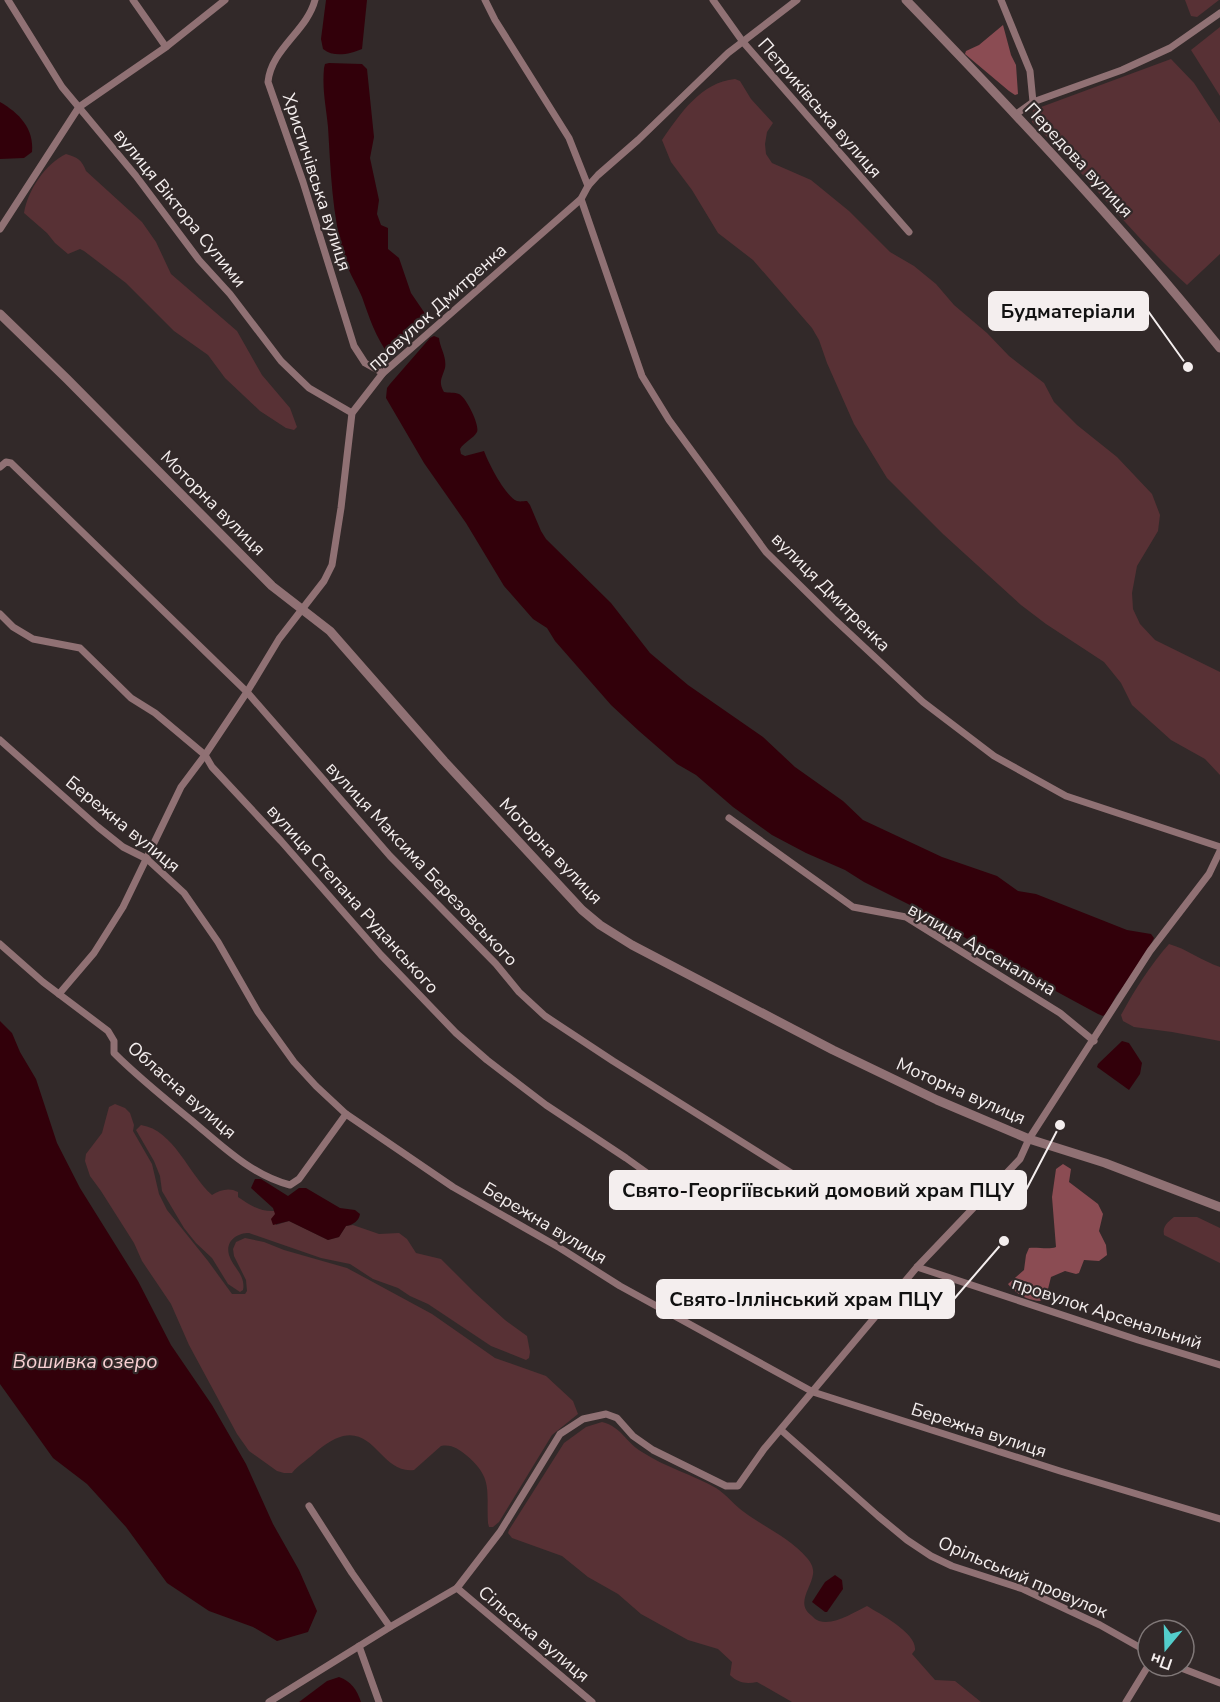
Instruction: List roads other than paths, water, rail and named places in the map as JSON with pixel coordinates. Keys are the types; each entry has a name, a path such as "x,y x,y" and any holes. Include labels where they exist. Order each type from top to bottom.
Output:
{"street":[{"name":"вулиця Віктора Сулими","path":"8,0 62,87 136,176 199,260 230,294 281,361 309,388 352,413"},
{"path":"134,0 166,47"},
{"path":"0,229 79,107 166,47 225,0"},
{"name":"Христичівська вулиця","path":"315,0 303,23 269,69 267,81 303,182 354,346 365,363 383,373"},
{"path":"485,0 495,20 569,138 588,186"},
{"name":"Петриківська вулиця","path":"713,0 743,42 909,232"},
{"name":"провулок Дмитренка","path":"352,413 383,373 581,199 588,186 728,53 797,0"},
{"name":"Передова вулиця","path":"906,0 1132,242 1220,348"},
{"path":"1001,0 1030,71 1034,102"},
{"name":"Передова вулиця","path":"1015,115 1034,102 1122,70 1170,48 1220,13"},
{"name":"вулиця Дмитренка","path":"581,199 642,376 669,420 766,552 923,702 994,756 1066,796 1220,849"},
{"name":"Моторна вулиця","path":"0,314 74,385 272,586 330,631 516,841 582,910 600,925 632,945 833,1050 937,1100 1029,1139 1105,1163 1220,1207"},
{"path":"59,994 94,953 123,907 174,799 247,692 279,639 324,581 332,565 352,413"},
{"name":"вулиця Максима Березовського","path":"0,467 6,462 11,464 247,692 390,856 496,963 519,992 545,1016 815,1188"},
{"name":"вулиця Степана Руданського","path":"0,614 13,627 33,639 80,648 131,698 154,713 205,755 212,767 281,841 381,955 456,1033 546,1105 693,1206"},
{"name":"Бережна вулиця","path":"0,740 98,827 123,847 147,859 184,893 218,942 258,1012 294,1062 346,1114 453,1186 620,1286 813,1392 1220,1519"},
{"name":"вулиця Арсенальна","path":"729,818 853,907 906,917 1060,1013 1094,1041"},
{"path":"269,1702 457,1588 500,1532 560,1434 583,1419 606,1414 617,1418 633,1436 653,1450 726,1486 733,1487 741,1482 764,1449 917,1267 1020,1159 1029,1139 1150,951 1209,874 1220,849"},
{"name":"Обласна вулиця","path":"0,944 43,982 108,1031 114,1041 114,1053 221,1147 280,1182 290,1185 299,1179 346,1114"},
{"name":"провулок Арсенальний","path":"917,1267 1220,1365"},
{"name":"Орільський провулок","path":"781,1430 878,1516 931,1556 952,1566 1023,1589 1098,1624 1136,1645"},
{"path":"309,1506 390,1627"},
{"name":"Сільська вулиця","path":"457,1588 592,1702"},
{"path":"359,1646 379,1702"},
{"path":"1196,1674 1220,1683"},
{"path":"1126,1702 1141,1678"}],"water":[{"path":"326,0 367,0 362,49 347,54 332,54 323,49 321,39"},
{"path":"325,64 362,64 367,69 374,137 370,158 379,200 377,214 381,225 388,228 388,249 399,258 411,293 426,315 425,322 411,332 389,355 370,320 348,268 339,234 333,198 324,91 324,68"},
{"path":"0,102 19,116 31,136 32,152 24,158 0,159"},
{"path":"434,336 439,338 445,360 441,380 442,389 444,392 457,393 462,396 469,405 477,428 473,437 460,449 461,454 465,456 484,451 507,493 517,501 527,501 530,505 546,539 611,603 650,653 688,685 763,737 795,767 843,801 863,820 942,857 997,876 1018,891 1036,894 1127,930 1151,934 1154,938 1152,942 1107,1013 1103,1016 1098,1014 1050,988 1032,973 987,951 916,908 772,835 733,807 696,775 677,764 611,705 555,641 547,628 533,619 504,586 466,523 424,463 386,398 390,384"},
{"name":"Вошивка озеро","path":"0,1021 12,1033 36,1079 57,1143 80,1188 138,1281 171,1345 212,1405 246,1464 317,1611 308,1632 277,1641 253,1627 209,1611 167,1583 126,1527 87,1484 53,1458 0,1384"},
{"path":"1122,1041 1129,1043 1142,1063 1140,1074 1129,1090 1097,1067"},
{"path":"255,1179 261,1179 288,1196 299,1188 306,1188 340,1208 355,1210 360,1214 355,1222 346,1226 339,1237 328,1240 289,1221 273,1225 271,1219 275,1214 273,1208 251,1188"},
{"path":"835,1575 842,1580 843,1589 825,1612 812,1602 825,1582"},
{"path":"339,1677 353,1686 361,1702 299,1702 327,1681"}],"place":[{"name":"Будматеріали","path":"1188,367"},
{"name":"Свято-Георгіївський домовий храм ПЦУ","path":"1060,1125"},
{"name":"Свято-Іллінський храм ПЦУ","path":"1004,1241"}]}
